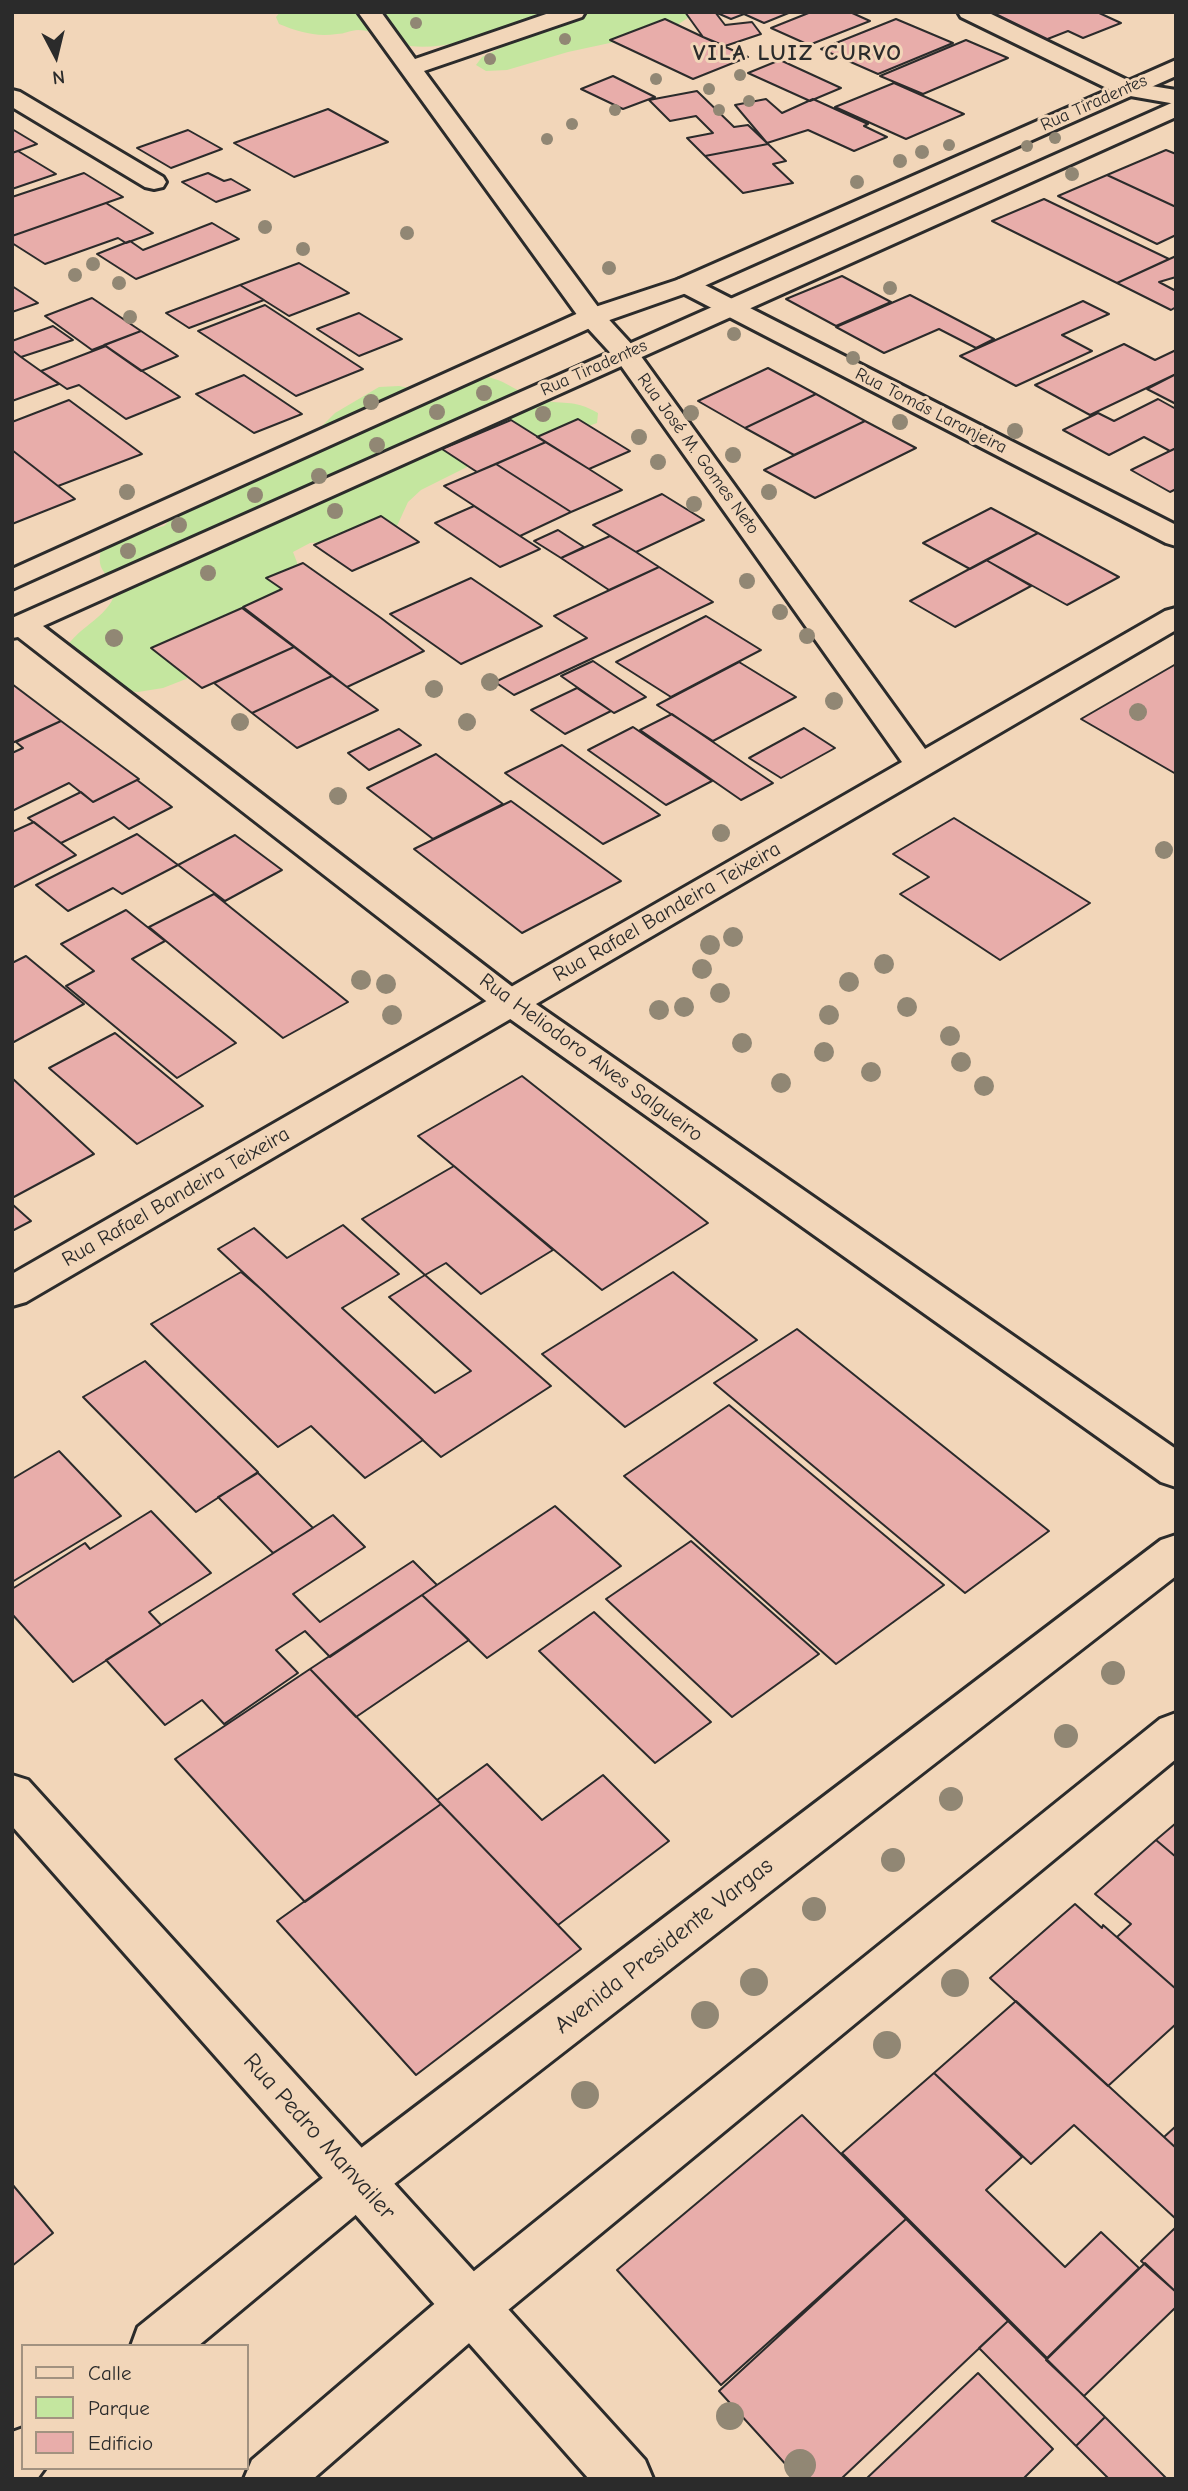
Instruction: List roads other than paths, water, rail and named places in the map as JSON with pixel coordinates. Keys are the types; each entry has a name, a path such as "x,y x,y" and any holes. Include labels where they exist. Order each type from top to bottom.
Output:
{"main road":[{"name":"Rua José M. Gomes Neto","path":"369,12 592,317 626,354 921,765"},
{"path":"412,68 574,12"},
{"path":"969,12 1127,89 1176,97"},
{"name":"Rua Tiradentes","path":"12,580 592,317 686,285 1176,67"},
{"path":"12,97 154,183"},
{"name":"Rua Tiradentes","path":"15,618 626,354 1176,108"},
{"name":"Rua Tomás Laranjeira","path":"686,285 1176,537"},
{"name":"Rua Rafael Bandeira Teixeira","path":"12,1292 1176,617"},
{"name":"Rua Heliodoro Alves Salgueiro","path":"15,618 511,1003 1176,1471"},
{"name":"Avenida Presidente Vargas","path":"159,2344 358,2181 1176,1552"},
{"path":"271,2479 472,2306 1176,1732"},
{"name":"Rua Pedro Manvailer","path":"12,1794 626,2479"}],"district":[{"name":"VILA LUIZ CURVO","path":"798,53"}]}
